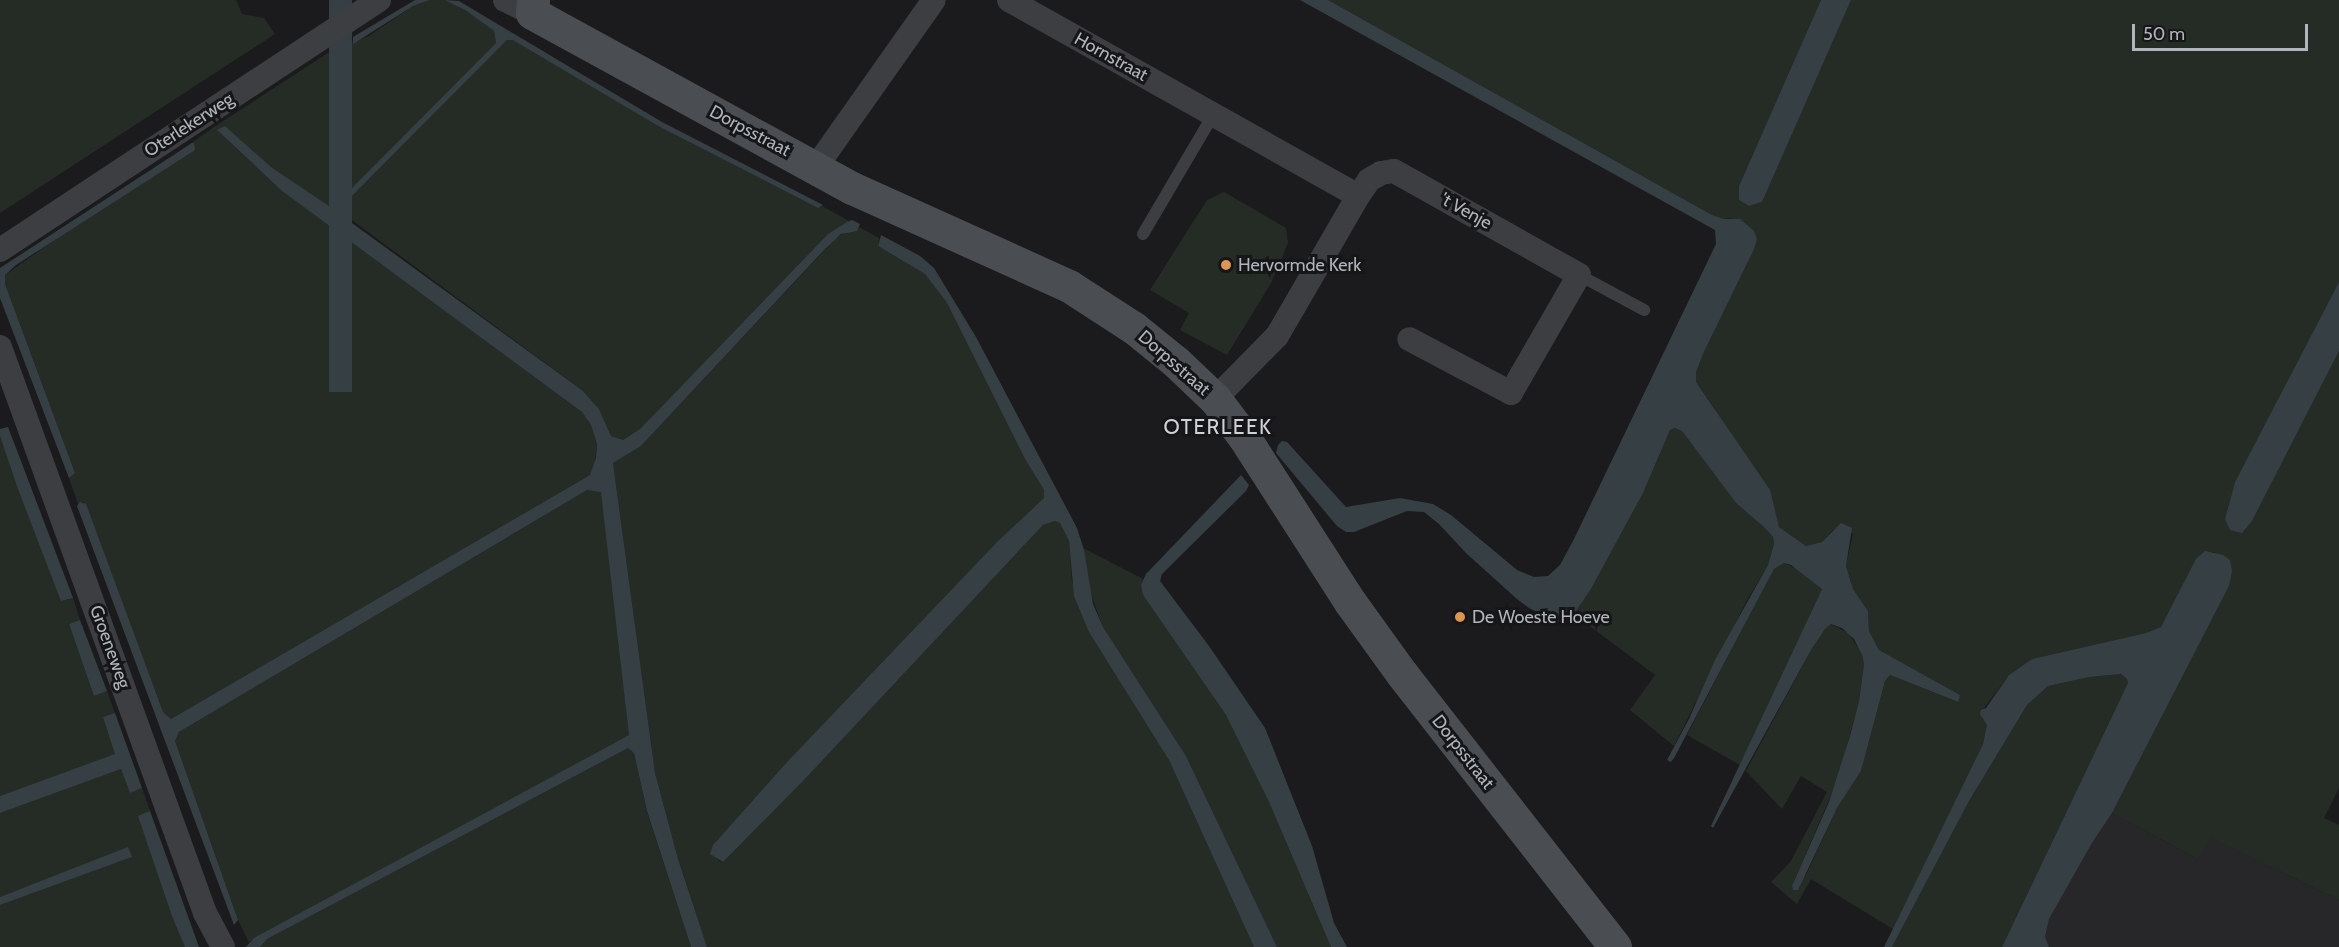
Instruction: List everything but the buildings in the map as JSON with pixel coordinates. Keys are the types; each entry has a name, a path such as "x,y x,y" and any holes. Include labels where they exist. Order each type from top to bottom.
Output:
{"street":[{"name":"Oterlekerweg","path":"0,250 379,0"},
{"path":"816,167 934,0"},
{"name":"Hornstraat","path":"1009,0 1358,196"},
{"name":"Dorpsstraat","path":"523,4 879,201 1032,267 1069,286 1134,328 1215,399 1244,437 1350,602 1389,656 1615,947"},
{"name":"'t Venje","path":"1215,399 1277,336 1358,196 1369,180 1381,173 1394,171 1579,275"},
{"path":"1409,339 1511,393 1579,275"},
{"name":"Groeneweg","path":"0,347 205,913 223,947"}],"lane":[{"path":"1143,234 1213,115"},
{"path":"1579,275 1644,310"}],"shaded area":[{"path":"0,0 236,0 242,14 264,18 275,34 0,213"},
{"path":"329,0 352,0 352,392 329,392"},
{"path":"415,0 430,0 413,6 353,44 353,37"},
{"path":"430,0 447,0 465,10 494,31 496,43 332,208 271,167 225,126 219,132 282,191 582,412 591,425 597,444 594,470 590,475 171,719 163,712 83,502 78,504 69,478 75,473 5,284 5,275 214,127 331,51 369,36 413,6"},
{"path":"445,0 459,1 662,122 823,205 818,208 660,127 513,40 507,40 344,204 341,212 345,218 583,391 599,409 611,436 623,440 640,429 828,234 852,220 860,224 857,231 841,234 825,249 641,446 613,463 655,773 678,859 707,947 691,947 647,811 634,753 628,748 267,939 260,947 246,947 254,938 629,735 601,492 587,490 179,732 175,741 238,920 234,925 77,506 80,502 86,504 163,712 171,719 590,475 596,458 597,444 591,425 582,412 282,191 217,130 225,126 271,167 332,208 496,43 494,31 465,10"},
{"path":"1300,0 1328,0 1712,215 1724,219 1740,219 1754,231 1757,239 1754,249 1703,354 1696,372 1696,382 1770,490 1779,527 1806,546 1822,542 1841,523 1852,528 1846,566 1853,589 1868,611 1869,631 1879,650 1960,695 1958,702 1890,675 1885,681 1861,771 1837,808 1798,890 1793,890 1792,886 1829,802 1850,736 1859,701 1864,664 1862,655 1854,639 1842,628 1831,624 1825,629 1811,650 1713,828 1711,826 1822,589 1791,565 1784,563 1774,569 1674,758 1671,762 1667,760 1689,719 1715,660 1768,565 1774,544 1773,537 1736,503 1682,431 1675,428 1670,430 1643,493 1591,589 1574,614 1561,623 1529,608 1517,599 1424,512 1407,511 1354,532 1346,532 1337,526 1276,453 1282,441 1287,442 1346,507 1400,498 1433,504 1451,515 1517,570 1534,577 1548,576 1560,565 1574,539 1716,244 1715,230"},
{"path":"1328,0 1821,0 1739,186 1739,200 1749,206 1762,202 1851,0 2339,0 2339,282 2235,482 2225,519 2252,521 2339,351 2339,788 2324,818 2339,825 2339,900 2210,837 2198,859 2112,813 2229,586 2230,560 2213,552 2161,627 2146,633 2032,659 2009,675 1984,708 1982,718 1987,725 1983,744 1893,929 1811,879 1797,904 1771,882 1791,861 1827,792 1801,776 1782,809 1746,771 1811,650 1825,629 1831,624 1848,633 1860,650 1864,664 1859,701 1838,779 1792,886 1793,890 1806,875 1837,808 1861,771 1885,681 1890,675 1957,702 1960,695 1879,650 1869,631 1868,611 1853,589 1846,566 1853,533 1833,530 1822,542 1806,546 1779,527 1776,517 1715,409 1696,382 1696,372 1703,354 1748,261 1731,218 1724,219 1712,215"},
{"path":"1821,0 1851,0 1762,202 1749,206 1739,200 1739,186"},
{"path":"507,40 516,40 534,50 660,127 818,208 822,206 849,221 828,234 640,429 623,440 611,436 599,409 583,391 341,212 344,204"},
{"path":"194,143 195,150 16,265 5,275 5,284 75,473 69,478 0,298 0,268"},
{"path":"1224,192 1286,228 1288,243 1271,283 1227,355 1180,330 1189,313 1150,290 1207,200"},
{"path":"859,227 879,238 878,246 925,274 947,303 1025,459 1044,490 1044,498 997,542 787,762 713,845 718,861 723,862 804,780 1043,525 1055,521 1060,523 1069,541 1072,582 1169,760 1254,947 707,947 678,859 655,773 613,463 641,446 836,238 846,232 857,231"},
{"path":"881,235 920,256 934,268 976,337 1077,528 1084,550 1093,604 1103,627 1186,756 1277,947 1254,947 1169,760 1089,632 1074,596 1069,541 1060,523 1055,521 1043,525 804,780 723,862 710,854 713,845 787,762 997,542 1044,498 1044,490 1025,459 947,303 925,274 878,246"},
{"path":"2339,282 2339,351 2252,521 2242,533 2230,530 2225,519 2235,482"},
{"path":"8,427 73,598 61,601 18,489 0,436 0,429"},
{"path":"1675,428 1682,431 1736,503 1773,537 1774,544 1768,565 1746,602 1674,746 1630,710 1655,675 1574,614 1591,589 1643,493 1670,430"},
{"path":"0,436 62,601 73,598 80,620 69,624 94,696 107,691 115,713 103,717 116,754 0,796"},
{"path":"1241,475 1249,485 1246,491 1162,574 1160,581 1209,646 1265,728 1312,846 1334,923 1347,947 1331,947 1269,802 1226,715 1143,595 1141,585 1146,574"},
{"path":"594,489 604,496 629,735 249,942 238,920 175,741 179,732 587,490"},
{"path":"1083,548 1143,579 1141,585 1143,595 1226,715 1269,802 1331,947 1277,947 1186,756 1103,627 1090,592"},
{"path":"2205,551 2223,555 2230,560 2232,571 2229,586 2112,813 2092,843 2049,919 2045,937 2049,947 2002,947 2128,683 2121,674 2089,677 2048,686 2027,705 1969,801 1892,947 1884,947 1983,744 1987,725 1980,714 1981,710 1986,708 2009,675 2032,659 2146,633 2161,627 2196,559"},
{"path":"1784,563 1803,572 1822,589 1740,765 1687,735 1774,569"},
{"path":"80,620 107,691 94,696 69,624"},
{"path":"2121,674 2128,683 2002,947 1892,947 1969,801 2027,705 2048,686 2089,677"},
{"path":"115,713 142,788 130,793 121,769 0,813 0,796 115,754 103,717"},
{"path":"628,748 634,753 647,812 691,947 260,947 267,939"},
{"path":"121,769 130,793 142,788 150,811 139,816 185,947 0,947 0,905 132,857 50,879 0,897 0,813"},
{"path":"150,811 199,947 185,947 172,916 138,816"},
{"path":"2112,813 2198,859 2209,836 2339,900 2339,947 2049,947 2045,937 2049,919 2092,843"},
{"path":"128,847 132,857 0,905 0,897"}],"place":[{"name":"Hervormde Kerk","path":"1226,265"},
{"name":"De Woeste Hoeve","path":"1460,617"}],"district":[{"name":"OTERLEEK","path":"1218,427"}]}
